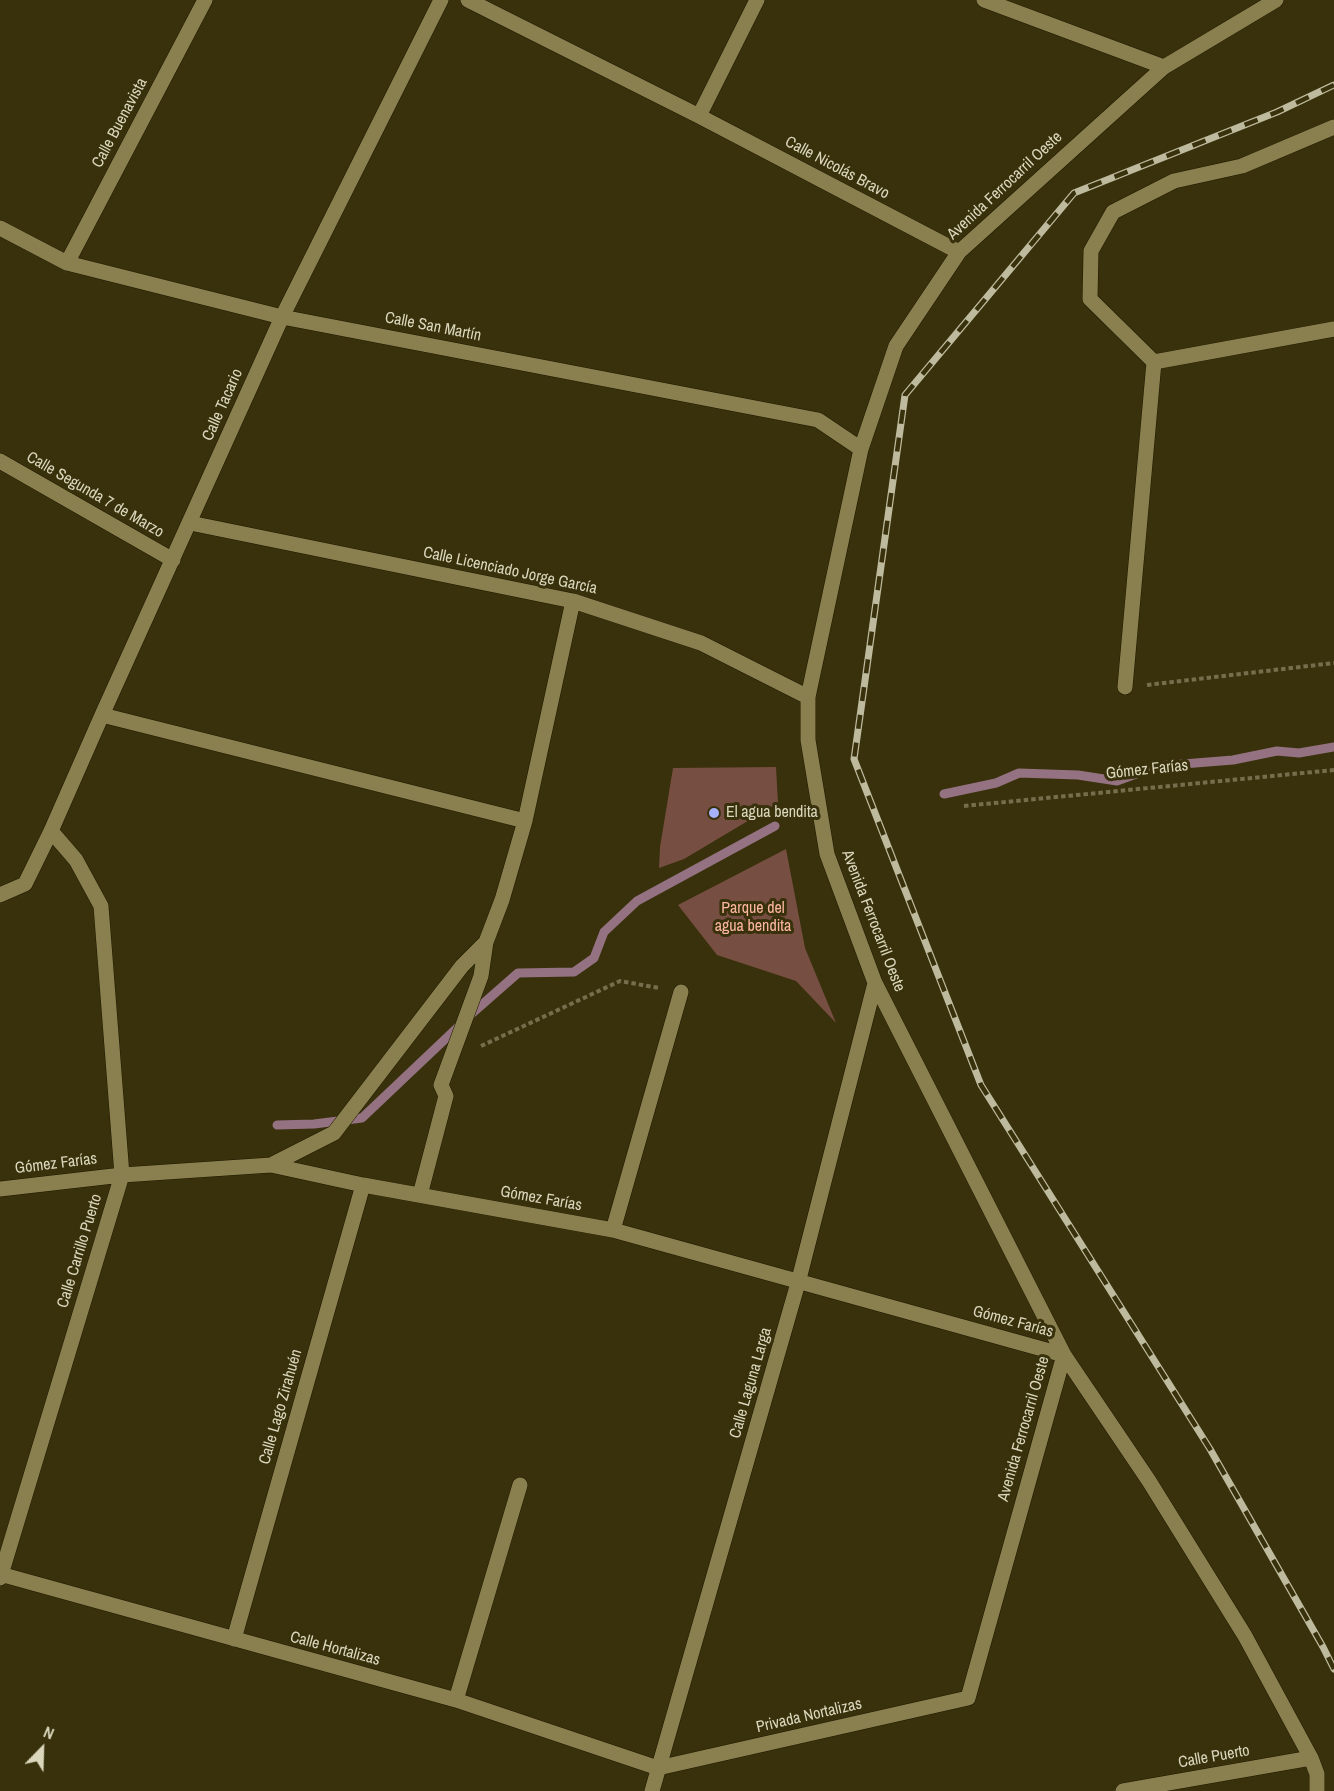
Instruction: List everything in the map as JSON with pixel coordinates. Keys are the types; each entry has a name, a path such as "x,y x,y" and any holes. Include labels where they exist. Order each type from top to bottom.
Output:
{"street":[{"name":"Calle Buenavista","path":"67,263 206,0"},
{"name":"Calle Tacario","path":"0,896 25,884 51,831 282,316 441,0"},
{"name":"Calle Nicolás Bravo","path":"468,0 699,116 959,252"},
{"path":"699,116 757,0"},
{"path":"984,0 1164,67"},
{"name":"Avenida Ferrocarril Oeste","path":"968,1698 1064,1355 875,983 827,854 808,740 808,697 861,449 896,346 959,252 1164,67 1276,0"},
{"path":"1154,362 1090,299 1091,251 1113,212 1174,181 1242,166 1334,127"},
{"name":"Calle San Martín","path":"0,228 67,263 282,316 818,420 861,449"},
{"path":"1154,362 1334,329"},
{"path":"1125,687 1154,362"},
{"name":"Calle Segunda 7 de Marzo","path":"0,461 173,560"},
{"name":"Calle Licenciado Jorge García","path":"190,523 573,601 701,643 808,697"},
{"path":"420,1195 446,1096 441,1085 481,976 486,942 502,900 525,821 573,601"},
{"path":"102,715 525,821"},
{"name":"Calle Carrillo Puerto","path":"0,1576 122,1175 101,906 76,860 51,831"},
{"path":"271,1165 334,1133 462,966 486,942"},
{"name":"Calle Laguna Larga","path":"652,1791 798,1283 875,983"},
{"path":"613,1230 681,992"},
{"name":"Gómez Farías","path":"0,1189 122,1175 271,1165 363,1185 613,1230 1064,1355"},
{"name":"Calle Lago Zirahuén","path":"234,1640 363,1185"},
{"path":"1064,1355 1149,1480 1245,1636 1311,1758 1317,1773 1317,1791"},
{"path":"456,1701 520,1485"},
{"name":"Calle Hortalizas","path":"0,1576 456,1701 658,1768"},
{"name":"Privada Nortalizas","path":"658,1768 968,1698"},
{"name":"Calle Puerto","path":"1123,1791 1311,1758"}],"path":[{"path":"1125,687 1334,663"},
{"name":"Gómez Farías","path":"964,806 1334,770"},
{"path":"480,1047 620,981 681,992"}],"green space":[{"name":"El agua bendita","path":"776,767 778,803 684,859 659,868 660,847 673,768"},
{"name":"Parque del agua bendita","path":"786,849 805,948 836,1023 796,981 717,955 678,905"}],"waterway":[{"path":"944,794 996,783 1019,773 1078,775 1117,781 1158,766 1233,760 1277,751 1299,753 1334,747"},
{"path":"469,1016 518,973 574,972 594,958 604,932 637,901 775,826"},
{"path":"277,1125 314,1124 362,1118 459,1026"}],"railway":[{"path":"1334,85 1277,112 1074,193 905,395 854,759 981,1085 1210,1449 1334,1669"}],"place":[{"name":"El agua bendita","path":"714,813"}]}
